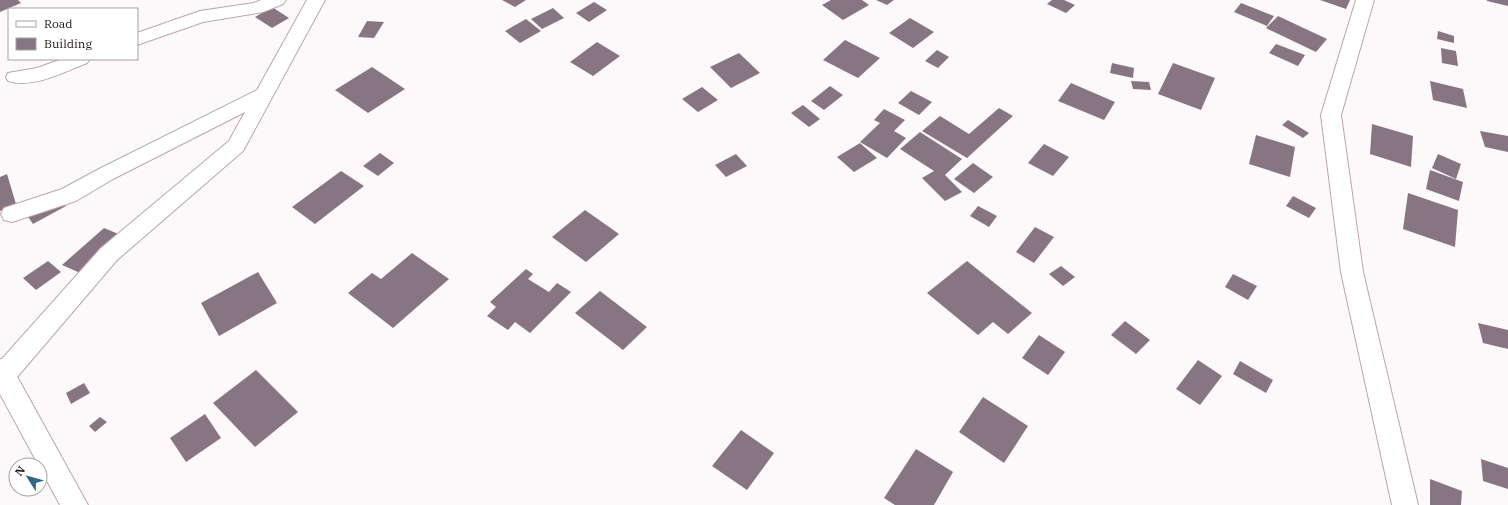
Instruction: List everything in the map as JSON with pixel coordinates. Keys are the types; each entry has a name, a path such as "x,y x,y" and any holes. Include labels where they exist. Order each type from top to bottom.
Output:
{"street":[{"path":"138,39 200,17 257,8 277,0"},
{"path":"75,505 2,372 109,254 236,146 316,0"},
{"path":"1365,0 1331,115 1352,272 1405,505"},
{"path":"14,77 39,74 78,60"},
{"path":"12,214 69,195 119,167 265,94"}],"building":[{"path":"0,0 18,0 21,3 8,8 0,12"},
{"path":"502,0 526,0 515,7"},
{"path":"831,0 862,0 869,5 843,20 822,5"},
{"path":"876,0 894,0 887,5"},
{"path":"1052,0 1064,0 1075,5 1066,13 1047,4"},
{"path":"1320,0 1350,0 1346,9"},
{"path":"1508,0 1508,6 1487,1"},
{"path":"594,2 607,10 589,22 576,13"},
{"path":"1241,3 1274,16 1267,26 1234,12"},
{"path":"272,7 289,18 272,28 255,17"},
{"path":"553,8 564,18 542,29 531,19"},
{"path":"1278,16 1327,39 1316,52 1266,28"},
{"path":"910,18 934,32 913,48 889,33"},
{"path":"526,19 541,31 520,43 505,31"},
{"path":"367,21 384,22 374,38 358,37"},
{"path":"1438,31 1454,36 1454,43 1437,39"},
{"path":"845,40 880,58 858,78 823,60"},
{"path":"597,42 620,56 593,76 570,62"},
{"path":"1276,44 1305,55 1298,66 1269,53"},
{"path":"1441,48 1456,51 1458,66 1442,63"},
{"path":"937,50 949,57 938,68 925,61"},
{"path":"739,53 760,73 731,88 710,67"},
{"path":"1112,63 1134,68 1133,78 1110,73"},
{"path":"1173,63 1215,78 1201,110 1158,94"},
{"path":"372,67 405,89 368,113 335,90"},
{"path":"1131,81 1149,82 1151,90 1133,89"},
{"path":"1430,81 1463,89 1467,108 1433,100"},
{"path":"1071,83 1115,102 1104,120 1058,101"},
{"path":"830,86 843,95 824,110 811,101"},
{"path":"702,87 718,100 698,112 682,99"},
{"path":"911,91 932,102 919,115 898,103"},
{"path":"803,105 820,119 809,127 791,113"},
{"path":"999,108 1013,116 967,158 922,131 940,116 969,134"},
{"path":"884,109 905,120 894,131 906,138 887,158 860,142 880,123 874,120"},
{"path":"1288,120 1309,133 1303,138 1282,125"},
{"path":"1372,124 1413,136 1411,167 1370,154"},
{"path":"1480,131 1508,136 1508,152 1485,147"},
{"path":"920,132 962,159 945,175 962,192 945,201 922,178 934,171 900,149"},
{"path":"1256,135 1295,147 1290,177 1249,164"},
{"path":"860,143 877,158 854,172 837,157"},
{"path":"1044,144 1069,157 1053,176 1028,163"},
{"path":"380,153 394,163 378,176 363,166"},
{"path":"736,154 747,166 726,177 715,165"},
{"path":"1438,154 1461,164 1456,179 1432,168"},
{"path":"973,163 993,177 974,193 954,179"},
{"path":"1430,170 1463,182 1459,201 1426,189"},
{"path":"341,171 364,186 315,224 292,207"},
{"path":"7,174 16,204 0,211 0,177"},
{"path":"1408,193 1458,210 1455,247 1403,229"},
{"path":"1293,196 1316,208 1309,218 1286,206"},
{"path":"59,197 66,206 33,224 26,214"},
{"path":"978,206 997,216 989,227 970,216"},
{"path":"585,210 619,234 586,262 552,237"},
{"path":"1035,227 1054,237 1034,263 1016,252"},
{"path":"104,228 138,242 96,280 62,265"},
{"path":"412,253 449,279 393,328 348,293 372,273 381,279"},
{"path":"48,261 61,272 36,290 23,278"},
{"path":"967,261 1032,313 1008,334 993,322 978,335 927,293"},
{"path":"1061,266 1075,277 1063,286 1049,274"},
{"path":"526,269 533,274 528,279 549,292 557,283 571,292 530,333 515,322 508,330 487,316 496,307 490,302"},
{"path":"258,272 277,303 219,336 201,303"},
{"path":"1233,274 1257,286 1248,300 1225,287"},
{"path":"600,291 647,327 623,350 575,313"},
{"path":"1125,321 1150,340 1136,354 1111,335"},
{"path":"1478,323 1508,330 1508,349 1483,343"},
{"path":"1039,335 1065,352 1048,375 1022,358"},
{"path":"1198,360 1222,376 1200,405 1176,389"},
{"path":"1240,361 1273,380 1266,393 1233,374"},
{"path":"256,370 298,412 255,447 213,403"},
{"path":"84,383 90,393 71,404 66,393"},
{"path":"983,397 1028,426 1004,463 959,432"},
{"path":"205,414 221,438 186,462 170,438"},
{"path":"100,417 107,422 95,432 89,426"},
{"path":"741,430 774,453 747,490 712,466"},
{"path":"916,449 953,472 934,505 895,505 884,498"},
{"path":"1481,459 1508,468 1508,489 1483,481"},
{"path":"1430,479 1462,491 1461,505 1430,505"}]}
